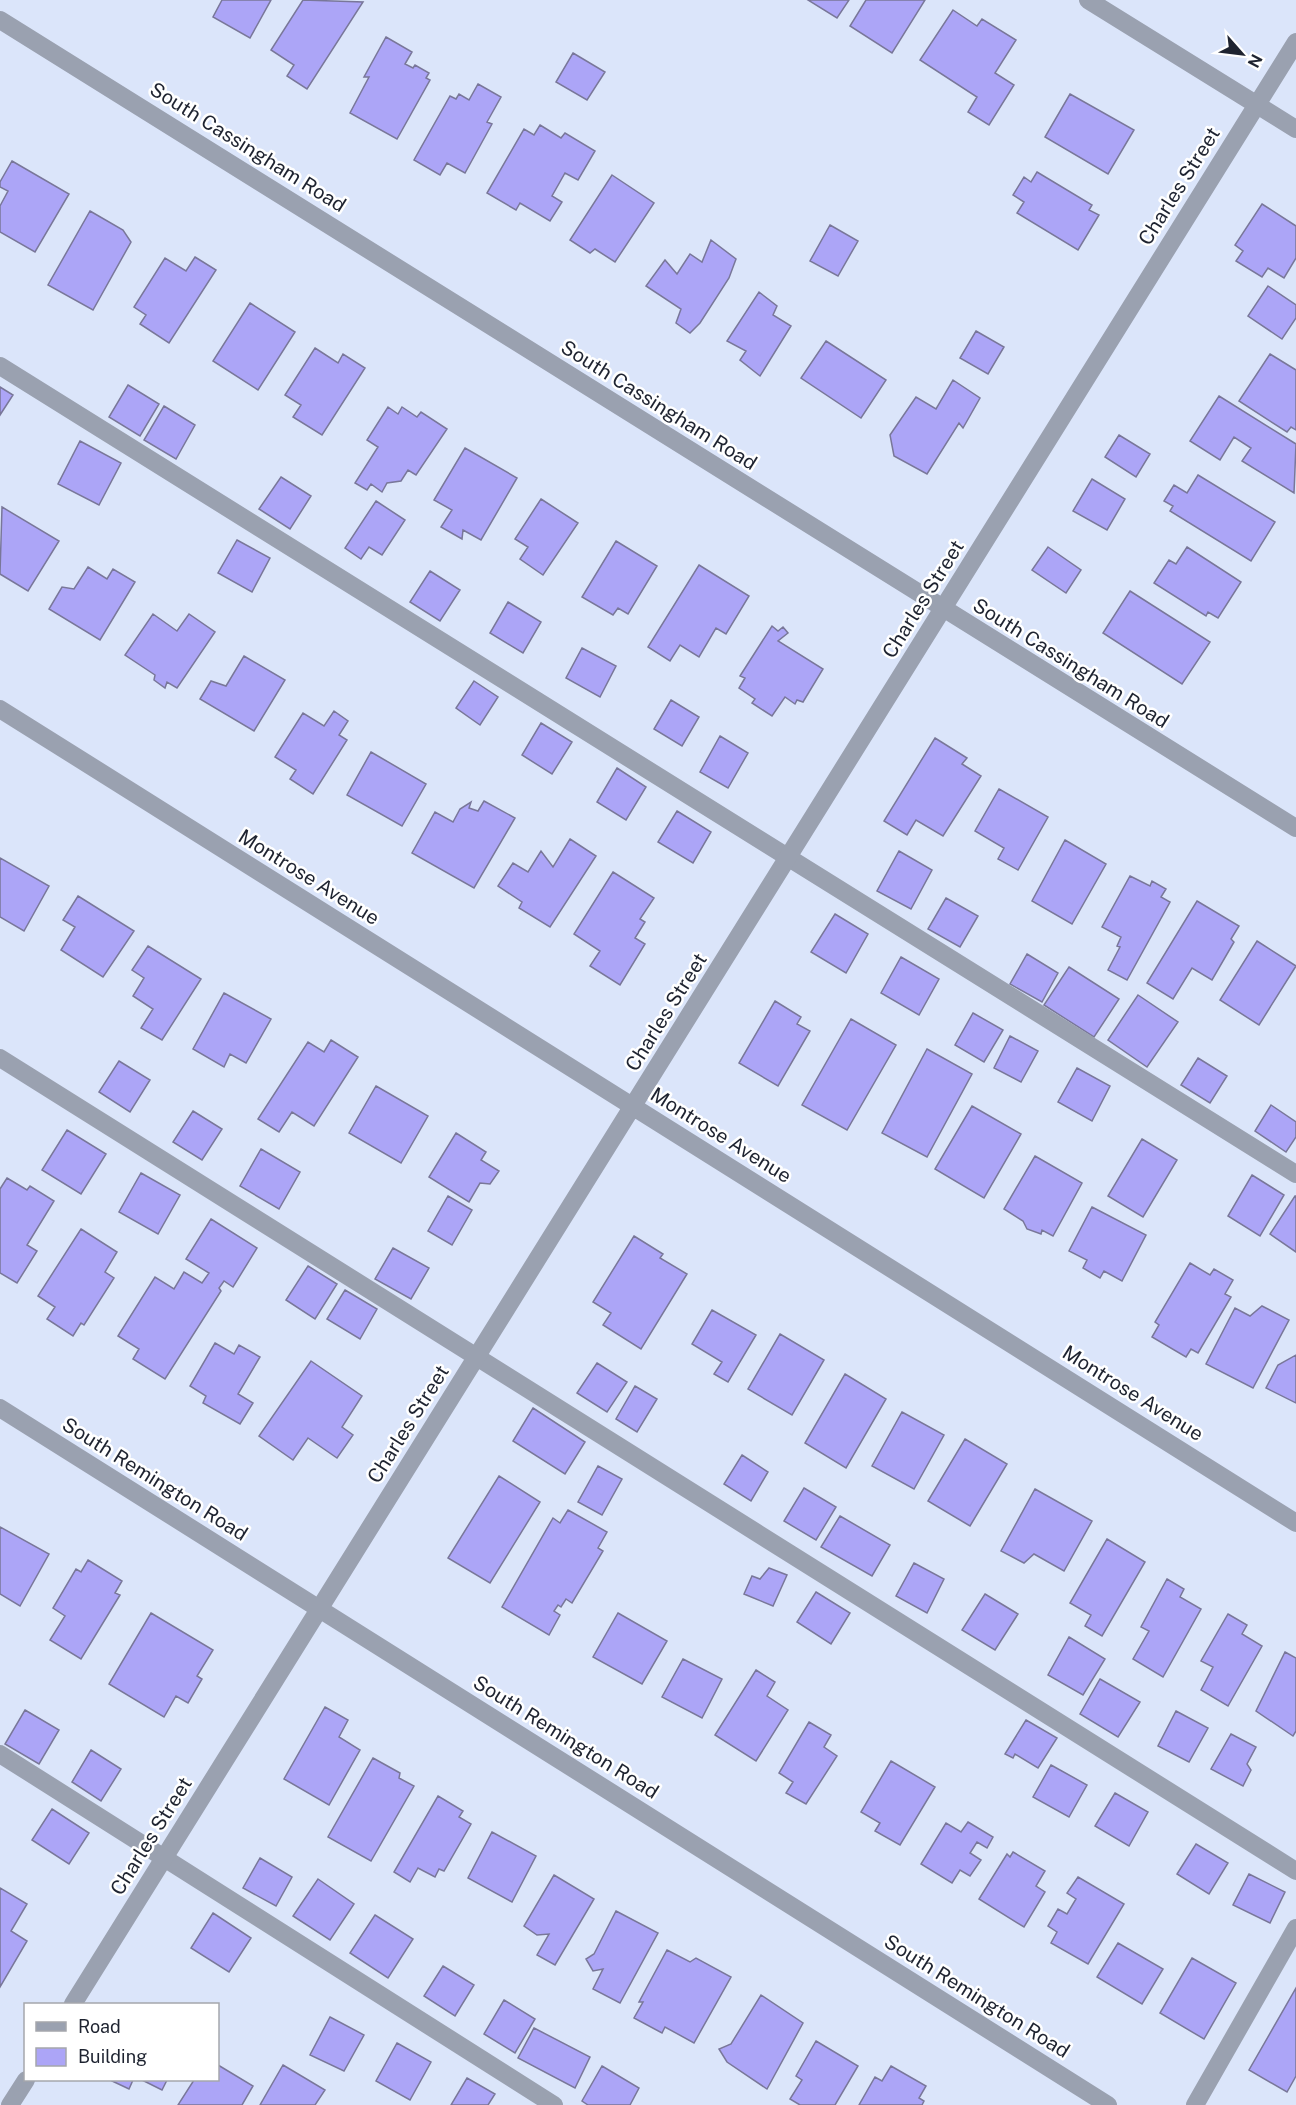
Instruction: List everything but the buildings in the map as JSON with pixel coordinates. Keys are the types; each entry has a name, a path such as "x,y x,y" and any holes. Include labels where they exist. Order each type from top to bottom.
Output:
{"street":[{"path":"1088,0 1296,129"},
{"name":"South Cassingham Road","path":"0,20 942,610 1296,828"},
{"name":"Charles Street","path":"74,2003 1296,42"},
{"path":"0,366 1296,1174"},
{"name":"Montrose Avenue","path":"0,709 1296,1523"},
{"path":"0,1058 1296,1871"},
{"name":"South Remington Road","path":"0,1408 1108,2105"},
{"path":"0,1754 554,2105"},
{"path":"1195,2105 1296,1928"},
{"path":"10,2105 25,2081"}]}
